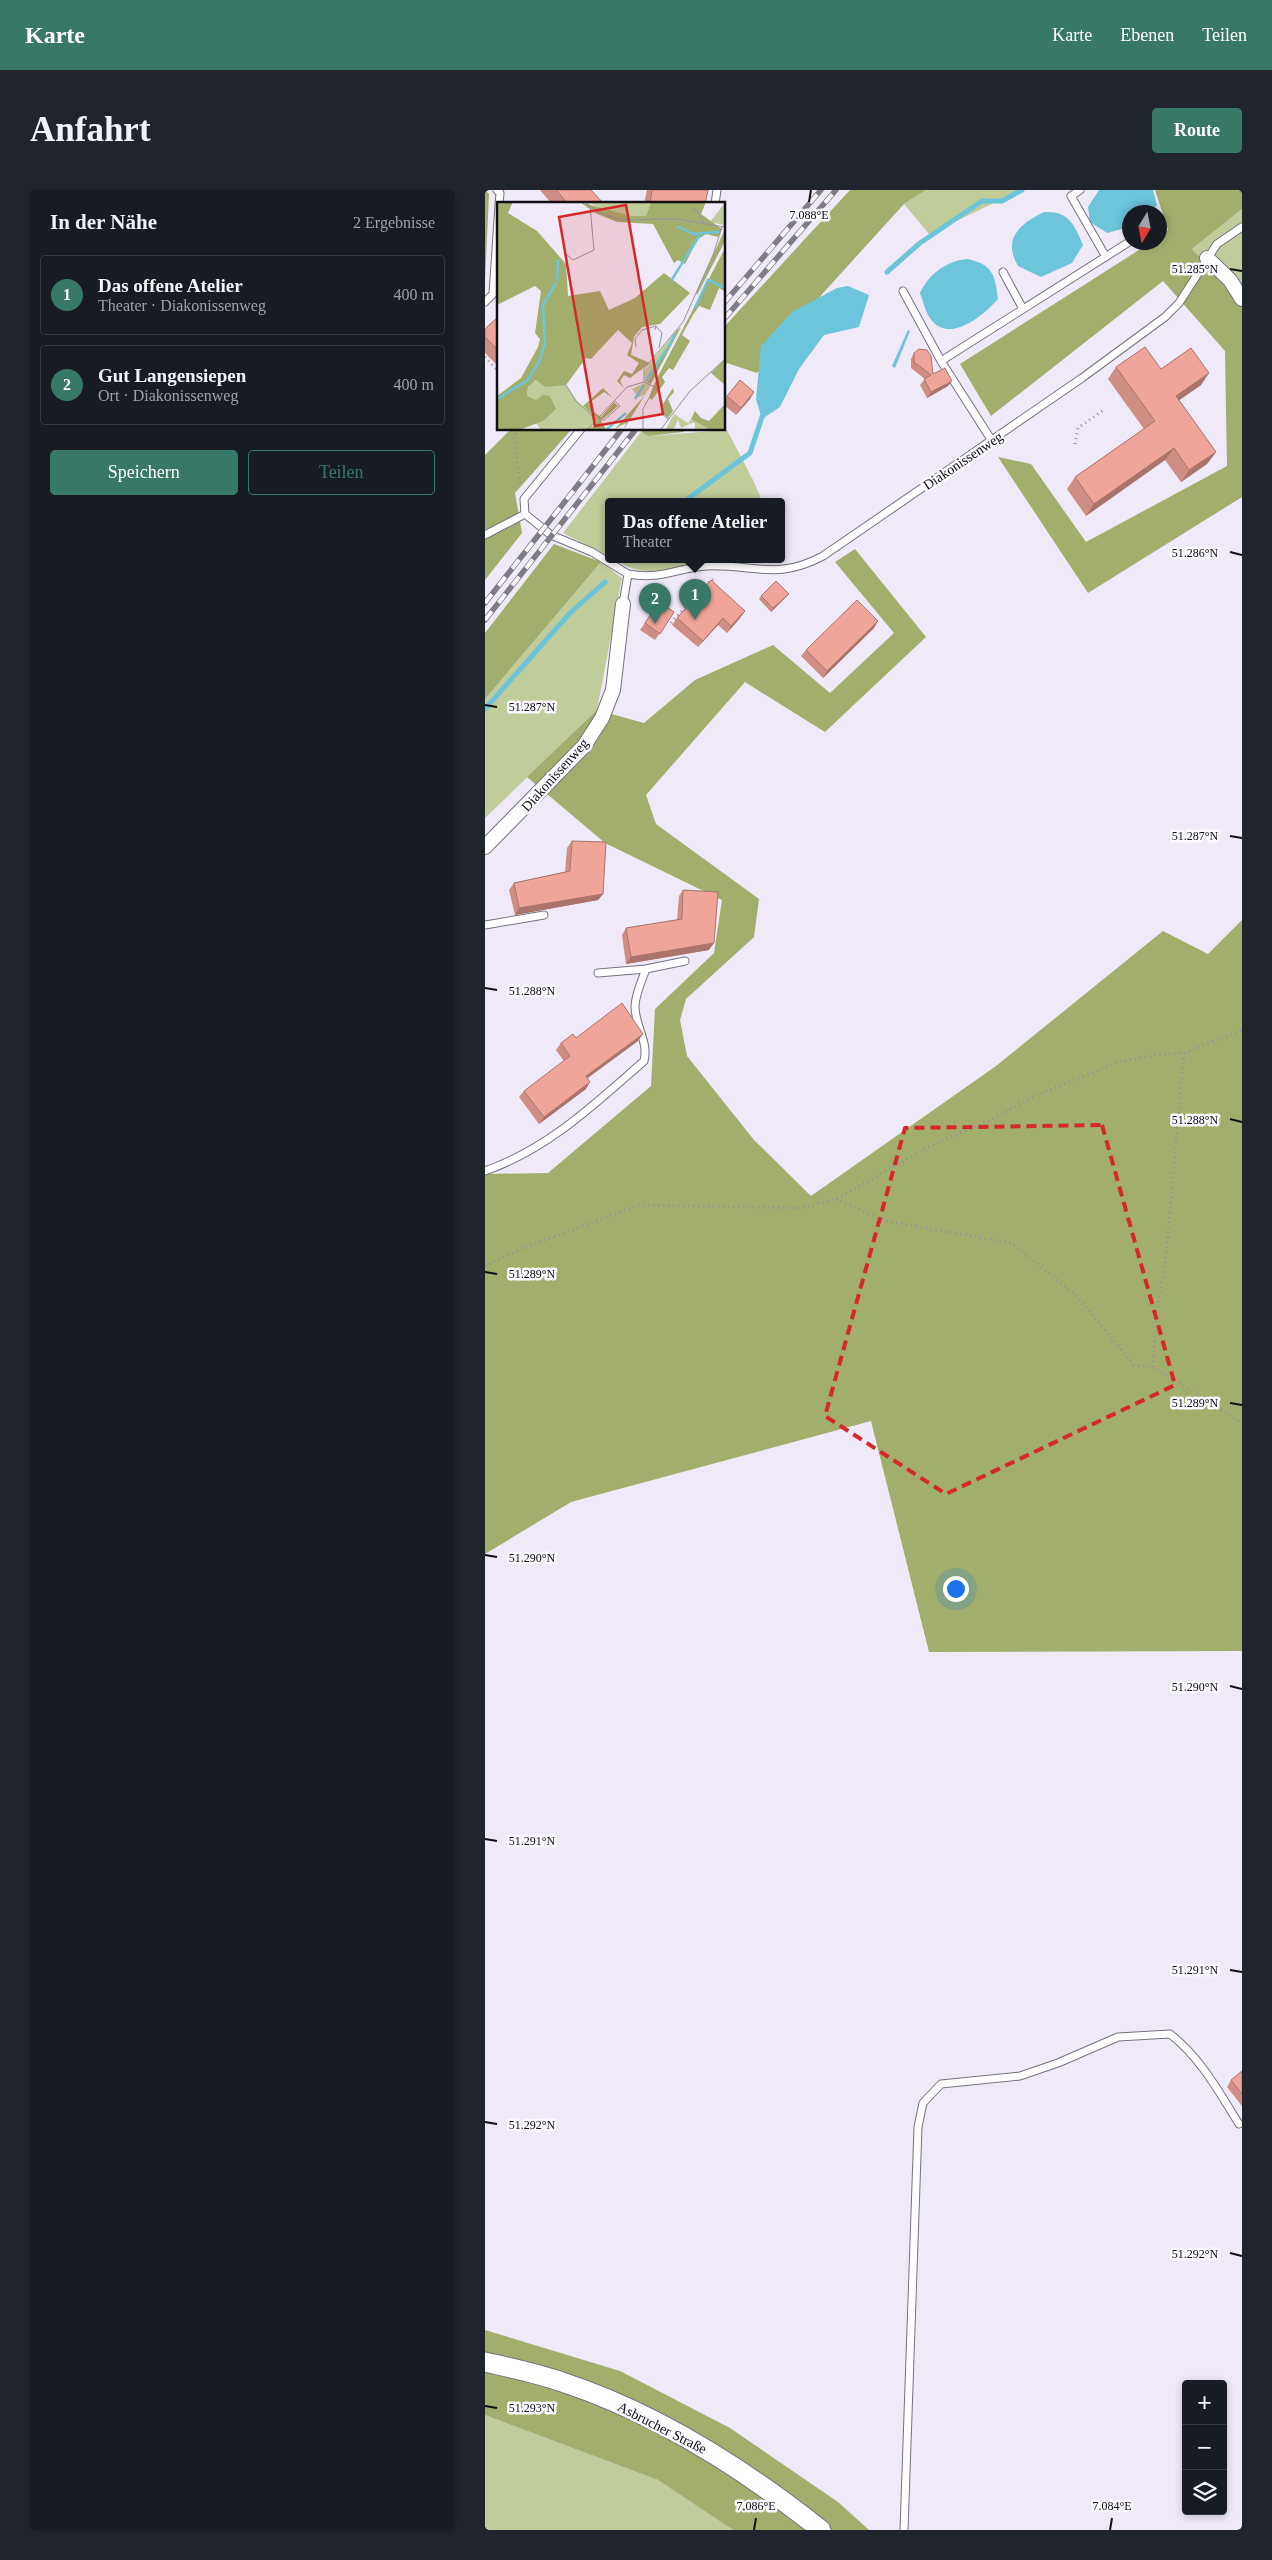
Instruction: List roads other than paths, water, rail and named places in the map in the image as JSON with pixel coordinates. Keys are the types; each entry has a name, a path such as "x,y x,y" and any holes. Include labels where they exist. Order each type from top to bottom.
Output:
{"main road":[{"name":"Asbrucher Straße","path":"485,2362 562,2382 639,2413 738,2468 821,2530"}],"street":[{"path":"1207,258 1230,280 1242,299"},
{"name":"Diakonissenweg","path":"485,847 584,746 602,718 613,690 623,604"}],"lane":[{"path":"497,190 500,192 499,202"},
{"path":"1080,190 1071,196 1106,258"},
{"name":"Diakonissenweg","path":"610,563 628,574 659,576 704,566 733,564 759,570 790,570 806,565 823,556 992,441 1165,317 1179,303 1217,244 1242,227"},
{"path":"485,302 493,294 497,234"},
{"path":"941,361 1122,247"},
{"path":"1003,272 1023,309"},
{"path":"903,291 941,361 992,441"},
{"path":"485,536 525,514 524,499 580,430"},
{"name":"Diakonissenweg","path":"525,514 551,535 592,552 605,560"},
{"name":"Diakonissenweg","path":"623,604 628,574"},
{"path":"485,925 544,915"},
{"path":"598,973 646,969 685,961"},
{"path":"485,1171 506,1164 550,1140 581,1117 644,1061 647,1050 637,1020 635,1006 646,969"},
{"path":"904,2530 919,2127 923,2103 941,2084 1020,2076 1059,2063 1118,2037 1170,2034 1185,2046 1214,2084 1239,2124"}],"water":[{"path":"1099,190 1153,190 1157,205 1122,205 1122,229 1107,233 1090,222 1088,207"},
{"path":"1044,212 1065,216 1077,231 1083,245 1072,263 1041,277 1018,266 1012,247 1016,233 1021,227"},
{"path":"967,259 982,264 991,272 996,283 998,299 983,314 964,326 944,329 936,324 928,315 920,293 933,274 952,262"},
{"path":"848,286 869,295 859,327 824,335 799,369 780,407 762,419 756,399 761,346 792,312 837,288"},
{"path":"908,330 910,331 895,368 892,366"}],"waterway":[{"path":"887,272 920,243 982,201 1002,201 1022,190"},
{"path":"689,498 750,453 763,414"},
{"path":"485,709 570,613 605,582"}],"railway":[{"path":"725,302 821,190"},
{"path":"725,318 836,190"},
{"path":"485,603 621,430"},
{"path":"485,620 635,430"}],"place":[{"name":"Das offene Atelier","path":"695,620"},
{"name":"Gut Langensiepen","path":"655,624"}]}
